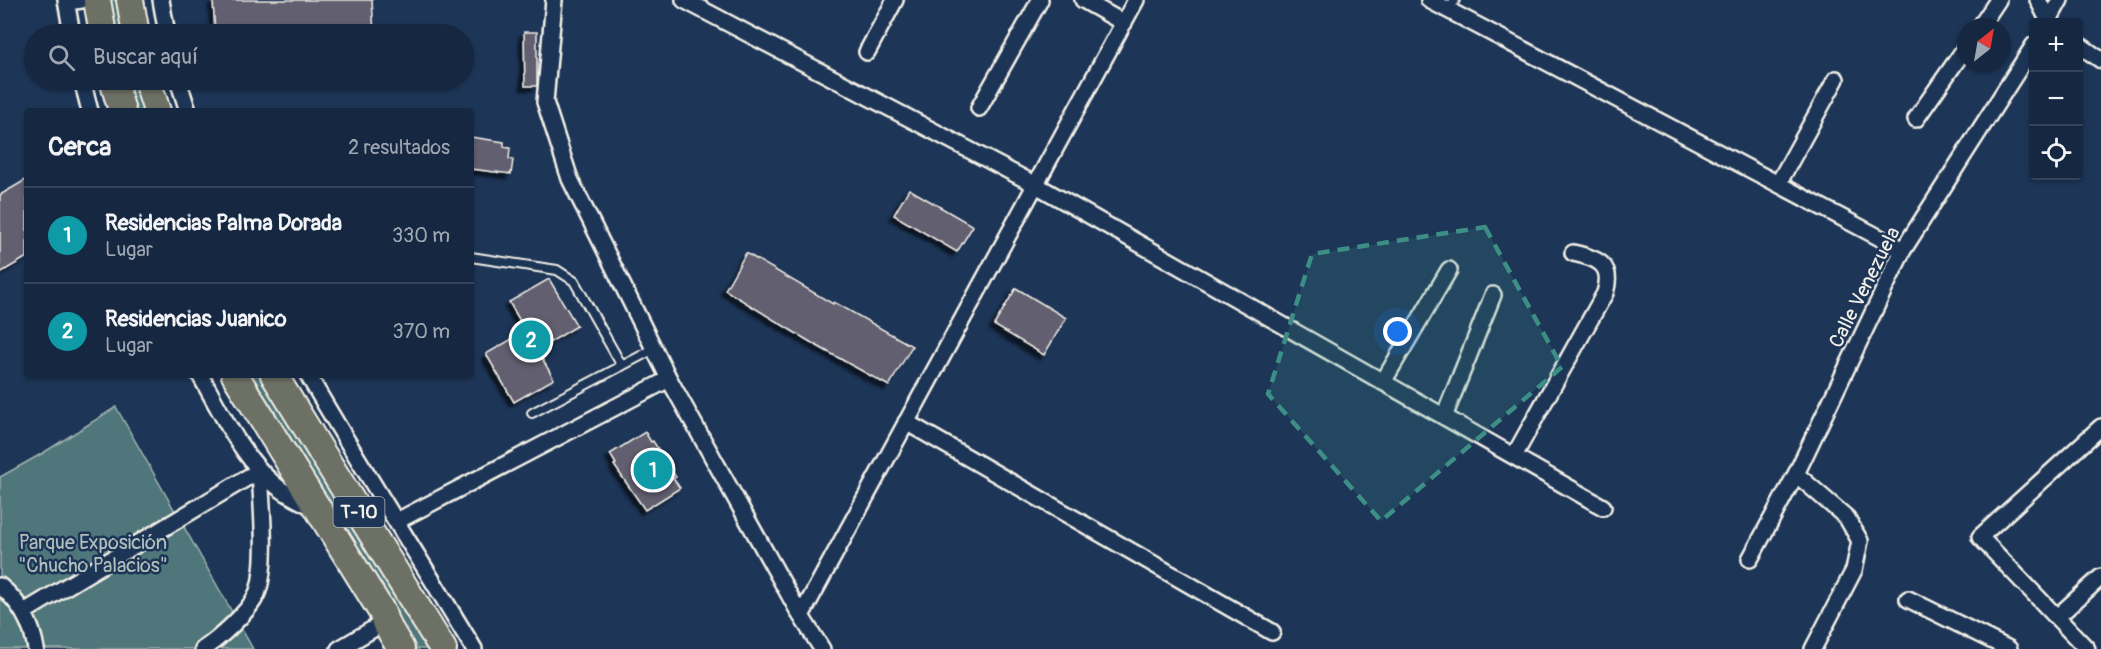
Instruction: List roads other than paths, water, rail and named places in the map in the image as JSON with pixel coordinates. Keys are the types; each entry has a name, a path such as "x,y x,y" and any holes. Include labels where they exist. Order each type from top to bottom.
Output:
{"highway":[{"path":"97,0 101,24"},
{"path":"130,0 134,24"},
{"path":"116,90 121,108"},
{"path":"150,90 156,108"},
{"name":"T-10","path":"237,378 382,612 385,622 401,649"},
{"name":"T-10","path":"276,378 443,649"}],"street":[{"path":"161,0 165,24"},
{"path":"554,0 545,102 570,179 669,379 801,616 822,649"},
{"path":"684,0 1036,185 1603,507"},
{"path":"867,52 895,0"},
{"path":"979,108 1040,0"},
{"path":"1083,0 1124,23"},
{"path":"801,616 1136,0"},
{"path":"1429,0 1452,5 1903,250"},
{"path":"1986,18 1998,0"},
{"path":"2038,0 2046,18"},
{"path":"2050,18 2060,0"},
{"path":"72,1 72,24"},
{"path":"2083,47 2101,60"},
{"name":"Calle Venezuela","path":"1750,559 1796,474 1903,250 2029,53"},
{"path":"1916,119 1957,60"},
{"path":"1778,184 1836,79"},
{"path":"85,90 89,108"},
{"path":"181,90 187,108"},
{"path":"1514,456 1605,293 1608,283 1607,272 1601,262 1573,253"},
{"path":"1383,382 1449,270"},
{"path":"1444,417 1493,295"},
{"path":"202,378 234,435 260,470 275,485 319,510"},
{"path":"310,378 374,488 397,521 474,649"},
{"path":"397,521 669,379"},
{"path":"906,422 1272,632"},
{"path":"2087,649 1980,537 2101,427"},
{"path":"24,612 260,470"},
{"path":"203,649 250,605 258,590 262,557 260,470"},
{"path":"1796,474 1847,518 1860,542 1854,570 1813,649"},
{"path":"2057,617 2101,577"},
{"path":"0,586 24,612 36,649"},
{"path":"1908,599 2009,649"},
{"path":"339,649 385,622"}],"lane":[{"path":"474,257 549,268 567,275 574,281 622,366"},
{"path":"531,413 654,349"}],"place":[{"name":"Residencias Juanico","path":"531,340"},
{"name":"Residencias Palma Dorada","path":"653,470"}],"park label":[{"name":"Parque Exposición \"Chucho Palacios\"","path":"93,554"}]}
